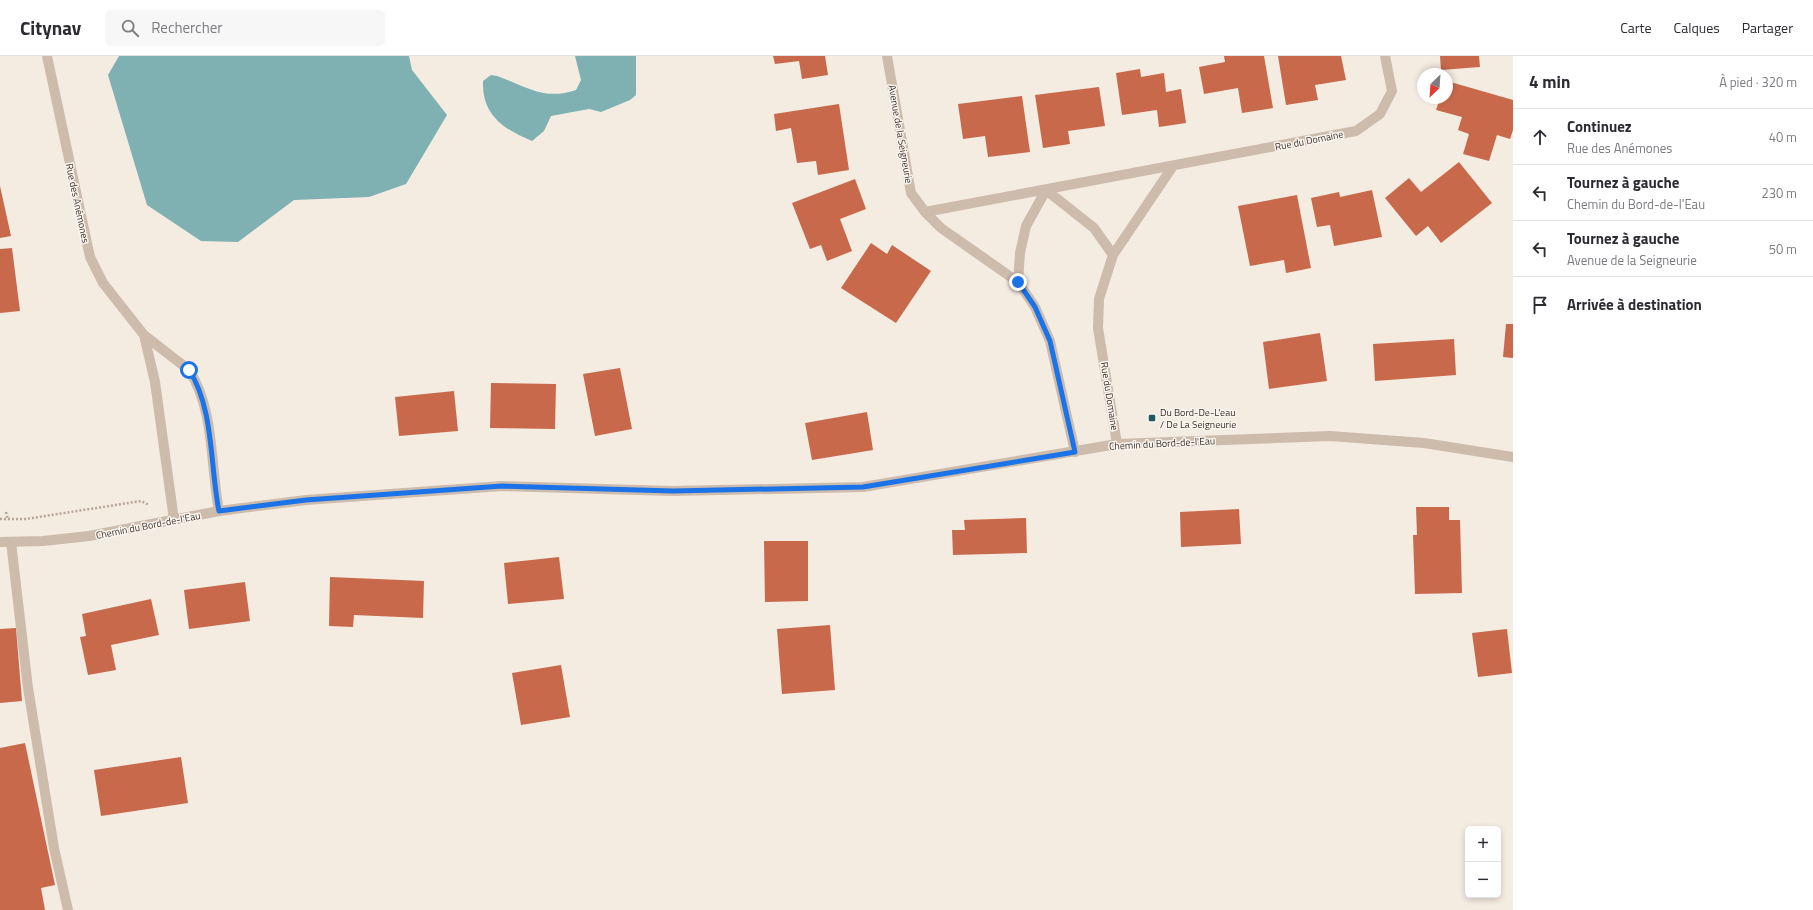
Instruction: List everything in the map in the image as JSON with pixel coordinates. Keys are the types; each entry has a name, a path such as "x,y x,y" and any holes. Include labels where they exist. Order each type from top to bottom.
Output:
{"street":[{"name":"Rue des Anémones","path":"47,56 90,257 103,283 144,336 189,370 194,376 204,405 213,481 219,511"},
{"name":"Avenue de la Seigneurie","path":"887,56 911,193 925,212 941,228 1018,282 1035,307 1050,341 1075,452"},
{"name":"Rue du Domaine","path":"925,212 1356,131 1380,114 1392,91 1385,56"},
{"name":"Rue du Domaine","path":"1117,444 1098,328 1099,299 1113,255 1173,166"},
{"path":"1018,282 1020,253 1026,226 1046,190 1094,228 1113,255"},
{"name":"Rue des Anémones","path":"144,336 155,382 174,520"},
{"name":"Chemin du Bord-de-l'Eau","path":"0,542 89,536 219,511 306,500 502,486 673,491 863,487 1117,444 1330,436 1424,443 1513,457"},
{"path":"11,542 28,688 54,848 68,910"}],"path":[{"path":"0,519 26,519 142,501"}],"water":[{"path":"119,56 409,56 412,70 447,115 406,184 369,197 294,200 238,242 201,241 147,205 108,75"},
{"path":"575,56 636,56 636,95 630,100 601,112 589,109 551,116 544,131 532,141 504,126 491,112 486,103 483,81 491,75 535,91 554,94 565,93 576,90 581,80"}],"building":[{"path":"773,56 825,56 828,75 802,79 799,61 775,64"},
{"path":"1224,56 1264,56 1273,108 1242,113 1238,88 1204,94 1199,67 1225,62"},
{"path":"1278,56 1341,56 1346,80 1315,85 1318,100 1286,105"},
{"path":"1440,56 1479,56 1480,67 1453,69 1441,68"},
{"path":"1140,69 1141,77 1164,73 1166,92 1181,89 1186,123 1159,127 1157,110 1122,115 1116,73"},
{"path":"1453,83 1513,100 1513,130 1510,139 1497,135 1489,161 1463,154 1469,134 1458,130 1462,117 1436,110 1438,104 1453,104"},
{"path":"1099,87 1105,126 1068,131 1070,144 1043,148 1035,95"},
{"path":"1022,96 1030,152 988,157 985,136 963,139 958,104"},
{"path":"839,104 849,170 818,175 816,161 797,163 791,128 776,131 774,114"},
{"path":"1459,162 1492,203 1441,243 1428,226 1416,236 1385,198 1409,178 1421,192"},
{"path":"855,179 866,209 840,219 852,251 827,261 821,245 810,249 792,203"},
{"path":"0,186 11,236 0,238"},
{"path":"1372,190 1382,237 1334,246 1330,225 1317,227 1311,198 1339,192 1340,197"},
{"path":"1297,195 1311,268 1286,273 1284,260 1250,266 1238,206"},
{"path":"871,243 887,254 892,245 931,271 896,323 841,288"},
{"path":"12,248 20,311 0,313 0,249"},
{"path":"1506,324 1513,324 1513,358 1503,357"},
{"path":"1320,333 1327,381 1269,389 1263,342"},
{"path":"1454,339 1456,375 1375,381 1373,344"},
{"path":"620,368 632,429 595,436 583,374"},
{"path":"491,383 556,384 555,429 490,428"},
{"path":"454,391 458,431 399,436 395,397"},
{"path":"867,412 873,450 812,460 805,423"},
{"path":"1416,507 1449,507 1449,520 1460,520 1462,593 1415,594 1413,535 1417,535"},
{"path":"1239,509 1241,544 1181,547 1180,512"},
{"path":"1026,518 1027,553 953,555 952,530 965,530 964,520"},
{"path":"764,541 808,541 808,601 765,602"},
{"path":"559,557 564,599 508,604 504,563"},
{"path":"330,577 424,581 423,618 354,615 353,627 329,626"},
{"path":"245,582 250,621 189,629 184,590"},
{"path":"151,599 159,635 111,645 116,670 88,675 80,637 86,636 82,614"},
{"path":"830,625 835,690 782,694 777,629"},
{"path":"16,628 22,701 0,703 0,629"},
{"path":"1507,629 1512,673 1478,677 1472,633"},
{"path":"561,665 570,717 521,725 512,673"},
{"path":"25,743 55,885 41,888 45,910 0,910 0,748"},
{"path":"181,757 188,803 101,816 94,770"}],"place":[{"name":"Du Bord-De-L'eau / De La Seigneurie","path":"1152,418"}],"route":[{"path":"189,370 194,376 204,405 213,481 219,511 306,500 502,486 673,491 863,487 1075,452 1050,341 1035,307 1018,282"}]}
